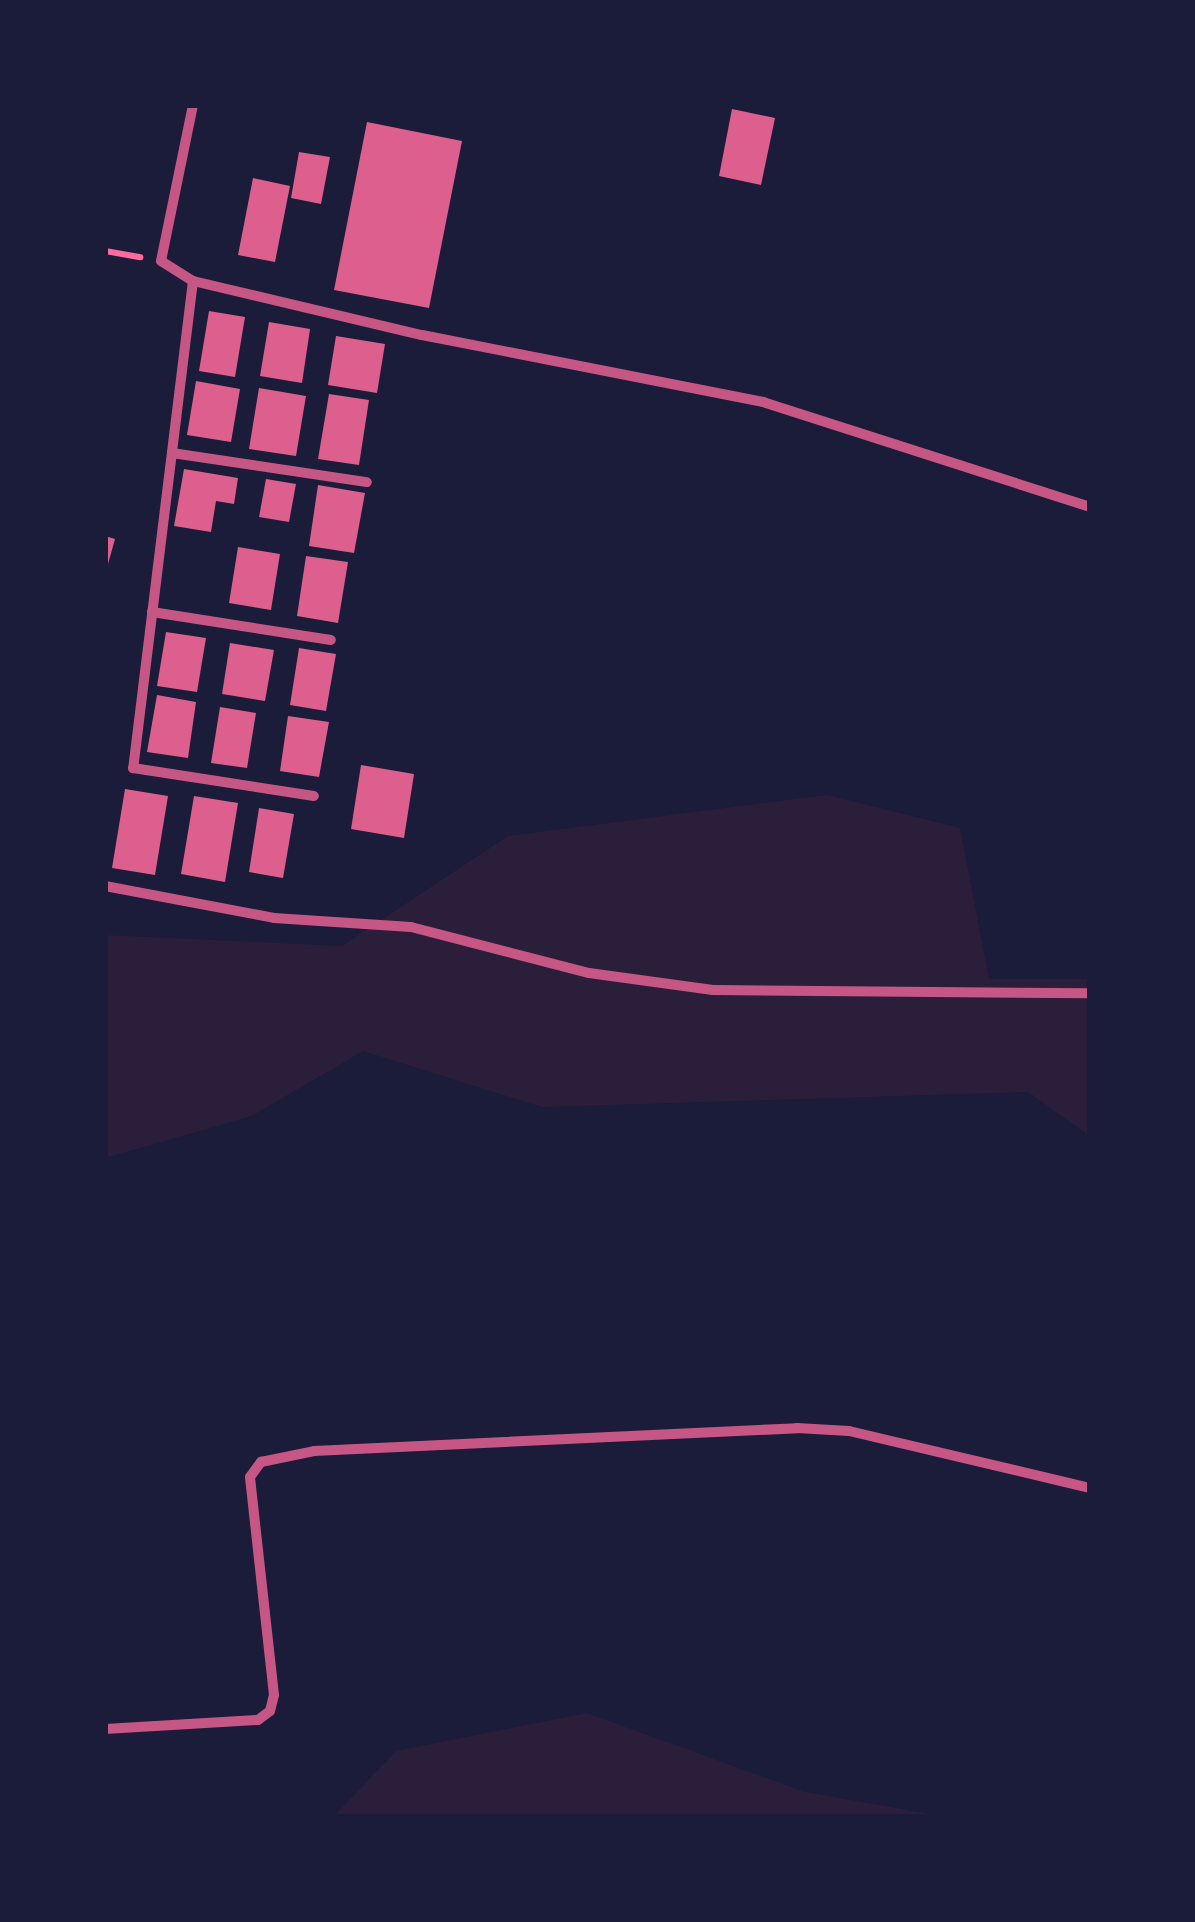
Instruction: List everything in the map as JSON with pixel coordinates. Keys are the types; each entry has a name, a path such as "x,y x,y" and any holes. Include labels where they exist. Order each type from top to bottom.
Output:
{"street":[{"path":"193,105 161,261 193,281 422,335 763,402 1090,507"},
{"path":"193,281 133,768 314,796"},
{"path":"172,453 367,482"},
{"path":"152,612 331,640"},
{"path":"105,886 274,918 411,927 589,973 714,990 1090,993"},
{"path":"105,1729 258,1720 270,1711 274,1695 250,1477 261,1462 314,1452 796,1428 849,1431 1090,1488"}],"path":[{"path":"105,252 161,261"}],"shaded area":[{"path":"827,795 960,828 989,979 1090,979 1090,1136 1028,1092 542,1107 363,1051 252,1116 105,1158 105,935 342,946 508,836"},
{"path":"587,1713 805,1792 947,1817 333,1817 396,1751"}],"building":[{"path":"732,109 775,118 761,185 719,176"},
{"path":"367,122 462,141 429,308 334,290"},
{"path":"299,152 330,157 321,204 291,198"},
{"path":"253,178 290,186 275,262 238,255"},
{"path":"209,311 245,317 235,377 199,371"},
{"path":"269,322 310,329 302,383 260,376"},
{"path":"336,336 385,344 377,393 328,385"},
{"path":"196,381 240,389 231,442 187,435"},
{"path":"259,388 306,396 296,456 249,449"},
{"path":"329,394 369,400 359,465 318,459"},
{"path":"184,469 238,478 234,504 216,501 211,532 174,526"},
{"path":"266,479 296,484 289,522 259,517"},
{"path":"318,485 365,493 354,553 309,546"},
{"path":"105,536 115,539 106,571 105,571"},
{"path":"238,547 280,554 271,610 229,603"},
{"path":"306,556 348,562 338,623 297,616"},
{"path":"166,632 206,638 197,692 157,686"},
{"path":"230,643 274,650 265,701 222,694"},
{"path":"299,648 336,654 326,711 290,705"},
{"path":"157,695 196,702 188,758 147,752"},
{"path":"220,707 256,713 247,768 211,763"},
{"path":"288,716 329,722 319,777 280,771"},
{"path":"361,765 414,774 404,838 351,829"},
{"path":"125,789 168,796 155,875 112,868"},
{"path":"194,796 238,803 225,882 181,874"},
{"path":"259,808 294,814 283,878 249,872"}]}
